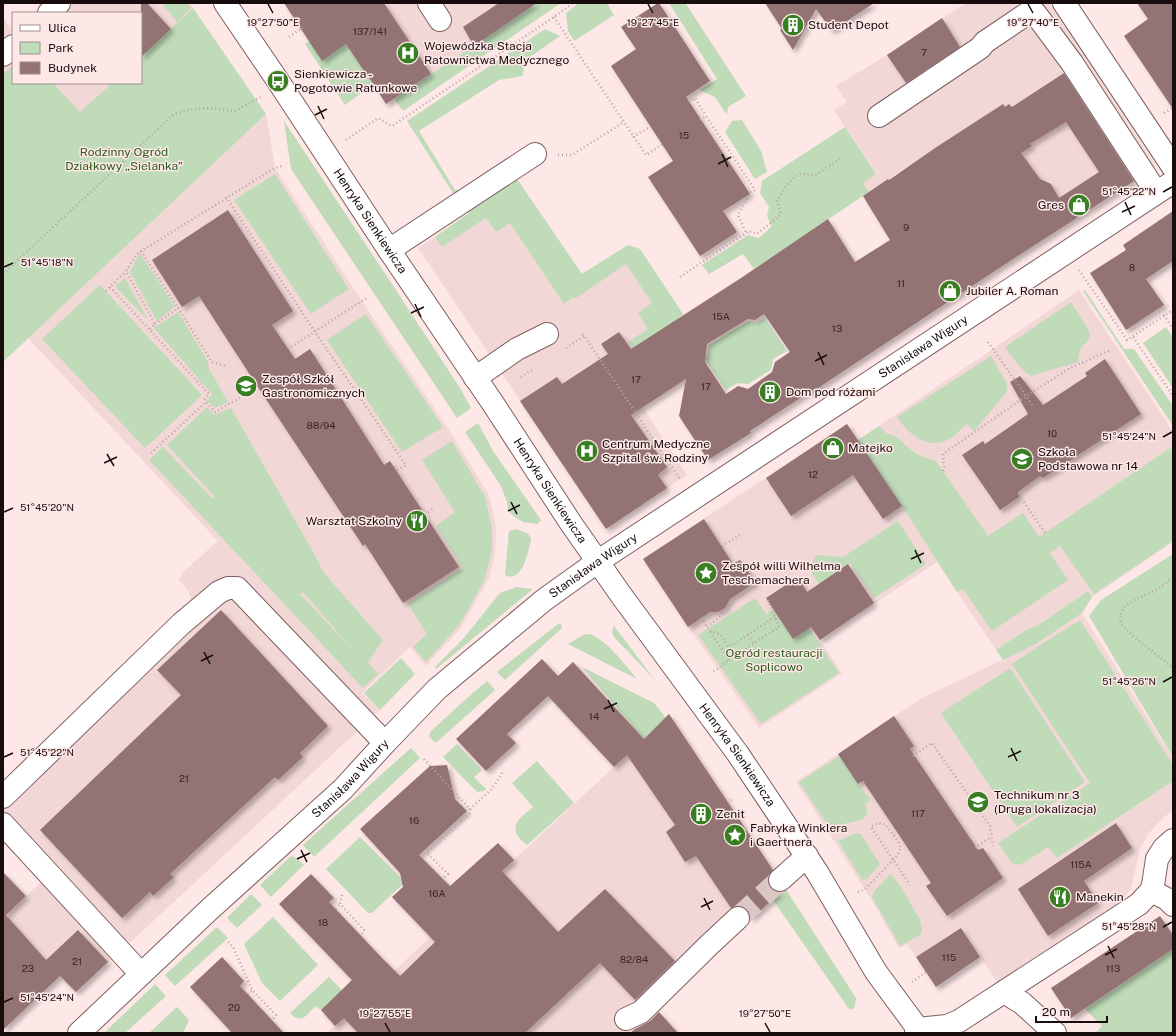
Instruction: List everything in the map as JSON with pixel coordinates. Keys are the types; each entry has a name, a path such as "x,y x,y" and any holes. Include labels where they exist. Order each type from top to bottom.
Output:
{"street":[{"path":"50,12 59,3"},
{"name":"Henryka Sienkiewicza","path":"225,3 597,562 738,754 807,856 876,972 919,1032"},
{"path":"1064,3 1173,167"},
{"path":"879,116 980,48 985,42 1031,11 1036,13 1165,187"},
{"path":"3,55 12,47"},
{"path":"389,250 536,154"},
{"name":"Stanisława Wigury","path":"79,1033 210,909 343,789 437,689 544,600 597,562 1165,187"},
{"path":"475,378 517,349 547,334"},
{"path":"3,797 181,624 219,592 228,588 237,588 385,743"},
{"path":"3,824 141,974"},
{"path":"919,1032 927,1028 947,1026 959,1021 1139,904 1151,891 1157,859 1164,848 1173,840"},
{"path":"780,880 807,856"},
{"path":"1151,891 1167,899 1173,905"},
{"path":"626,1019 641,1012 738,918"},
{"path":"1004,992 1022,1003 1055,1033"}],"path":[{"path":"346,140 378,118 392,126 573,3"},
{"path":"554,17 646,155 663,144"},
{"path":"289,37 304,28"},
{"path":"3,274 173,115 186,110 210,108 235,111 262,97"},
{"path":"689,102 695,98 755,190 751,192 738,215 746,233"},
{"path":"1164,112 1172,108"},
{"path":"700,120 706,116"},
{"path":"536,154 572,155 624,122"},
{"path":"634,137 650,126"},
{"path":"680,276 749,231 757,234 781,214 777,201 783,190 798,175 802,174 814,176 840,159"},
{"path":"106,292 126,271 138,253 226,197 275,168 282,166"},
{"path":"226,197 315,332 406,465 396,471"},
{"path":"141,251 212,362 226,366"},
{"path":"1066,252 1127,340 1173,310"},
{"path":"126,271 155,324"},
{"path":"110,287 209,394 204,400 215,412 241,397"},
{"path":"288,349 368,297"},
{"path":"150,329 178,308"},
{"path":"1164,315 1173,329"},
{"path":"583,334 680,479"},
{"path":"1133,337 1173,396"},
{"path":"988,342 1033,406"},
{"path":"943,471 943,454 1026,396 1072,367 1111,350"},
{"path":"1173,383 1173,396"},
{"path":"151,453 206,402"},
{"path":"644,434 648,431"},
{"path":"1024,502 1046,533"},
{"path":"425,515 434,508"},
{"path":"722,546 740,535"},
{"path":"1173,578 1154,591 1132,601 1124,607 1120,614 1121,624 1133,636 1173,668"},
{"path":"707,627 734,600 764,580"},
{"path":"713,672 779,627 768,600"},
{"path":"710,632 720,634 729,647 775,617"},
{"path":"701,618 729,660"},
{"path":"748,635 754,644"},
{"path":"913,756 932,743 990,826 993,846"},
{"path":"424,759 470,809"},
{"path":"442,879 448,874 428,853 433,845 469,815 470,809 492,789 504,770"},
{"path":"728,803 732,800"},
{"path":"858,892 865,889 893,860 896,857 900,848 894,835 886,824 878,823 871,826 893,860 910,885"},
{"path":"975,848 992,837"},
{"path":"336,909 340,904 342,895"},
{"path":"340,904 364,930 361,936"},
{"path":"228,942 233,947 252,990 276,1015 272,1020"},
{"path":"915,980 926,972"},
{"path":"248,994 252,990"}],"shaded area":[{"path":"44,3 190,3 193,8 142,55 142,12 34,12"},
{"name":"Wojewódzka Stacja Ratownictwa Medycznego","path":"319,3 537,3 386,104"},
{"path":"966,3 1049,3 1156,166 1007,263 935,148 869,192 863,183 876,173 834,110 847,102 836,86 887,55"},
{"path":"3,19 12,30 12,84 111,84 3,184"},
{"name":"Zespół Szkół Gastronomicznych","path":"266,114 275,168 451,433 489,495 496,527 495,554 489,578 461,628 426,666 410,647 362,693 380,710 120,952 108,962 78,930 46,960 6,915 41,882 3,840 3,788 192,603 188,590 179,580 183,572 218,541 28,338"},
{"path":"502,192 566,288 630,248 677,320 613,362 687,475 606,529 418,248"},
{"path":"1079,290 1173,431 1173,542 1092,597 1088,591 1040,624 1026,630 996,650 937,562 820,640 842,673 759,728 643,559 847,424 858,440"},
{"name":"Technikum nr 3 (Druga lokalizacja)","path":"1082,613 1173,758 1173,811 1165,816 1149,833 1140,849 1131,888 1116,905 997,982 961,928 916,957 907,944 899,948 871,899 796,782 922,698 1036,644"},
{"path":"669,714 785,888 631,1033 327,1033 627,755"}],"green space":[{"path":"162,3 187,3 191,8 177,22"},
{"path":"537,3 561,3 403,111 394,99"},
{"path":"579,3 607,3 614,15 574,41 568,31 566,13"},
{"path":"669,3 687,3 686,4 746,96 728,107 727,115 715,97 699,90 717,79"},
{"name":"Rodzinny Ogród Działkowy „Sielanka”","path":"193,8 266,114 3,362 3,75 12,66 12,84 54,84 80,112 111,84 142,84 142,55"},
{"path":"330,20 373,84 345,105 305,44 321,34"},
{"path":"545,29 560,36 524,61 523,76 499,80 419,131 455,190 460,190 505,160 507,163 455,196 407,121"},
{"path":"742,120 761,151 767,172 755,179 725,132 732,121"},
{"path":"284,121 460,388 471,408 457,418 291,169"},
{"path":"845,127 876,174 863,183 869,192 754,269 743,254 709,274 702,265 748,235 759,238 772,226 767,216 769,207 760,193 762,181"},
{"path":"275,174 349,289 311,314 234,200"},
{"path":"515,176 582,274 628,245 640,249 683,314 677,320 634,348 628,342 648,329 638,313 652,303 626,264 576,298 572,298 564,304 510,223 496,232 486,218 442,247 435,237 469,213 467,208"},
{"path":"140,253 175,306 157,321 130,272"},
{"path":"125,278 148,320 115,286"},
{"path":"100,285 202,395 145,448 42,339"},
{"path":"1085,290 1124,349 1134,349 1173,406 1173,426 1083,291"},
{"path":"1071,302 1089,331 1089,339 1080,350 1078,362 1031,376 1013,359 1005,347"},
{"path":"178,312 208,362 209,369 228,402 215,408 207,401 212,394 154,328"},
{"path":"366,314 443,427 402,452 327,340"},
{"path":"765,318 787,351 773,359 771,370 748,384 738,383 726,390 704,358 707,356 709,345 748,321 756,323"},
{"path":"1166,327 1173,338 1173,388 1143,343"},
{"path":"991,356 1007,384 1007,390 974,431 967,424 953,437 945,441 937,443 929,442 914,436 897,417"},
{"path":"207,407 214,415 231,408 324,573 383,640 368,662 378,674 363,688 149,460 163,447 213,499 215,497 167,445","holes":["303,592 354,651 300,594"]},
{"path":"478,423 493,451 541,520 538,524 523,522 512,515 508,510 507,502 501,486 465,432"},
{"path":"879,426 886,433 897,437 918,455 936,461 988,536 1023,513 1039,537 1170,448 1173,453 1173,541 1094,594 1060,546 1050,553 1068,580 992,631 963,589 957,592 858,440"},
{"path":"452,441 485,497 492,528 492,552 484,581 460,624 426,662 413,647 427,634 408,604 463,568 436,526 455,512 422,460"},
{"path":"898,521 926,564 874,598 850,563 819,584 809,569 816,555 843,557"},
{"path":"516,529 528,534 531,541 523,567 517,574 507,576 505,574 509,531"},
{"path":"1173,554 1173,757 1089,616 1101,600"},
{"path":"517,587 533,589 436,669 435,667 463,639 500,593"},
{"path":"1088,591 1092,597 1082,613 1036,644 1003,660 996,650 1026,630 1040,624"},
{"name":"Ogród restauracji Soplicowo","path":"755,598 766,614 790,599 839,673 761,724 698,635"},
{"path":"1080,620 1173,765 1173,781 1057,858 1048,847 1019,865 1012,863 998,843 1090,783 1012,664"},
{"path":"561,623 562,628 505,680 497,672 558,624"},
{"path":"614,626 655,680 614,637 612,632"},
{"path":"590,634 597,637 609,647 637,679 568,644 583,635"},
{"path":"401,658 415,674 380,710 364,693"},
{"path":"582,667 654,703 666,718 644,739"},
{"path":"1010,668 1085,782 1017,827 941,713"},
{"path":"487,681 495,690 437,742 434,742 429,736 431,731"},
{"path":"457,744 482,770 474,777 486,789 484,791 477,792 443,757"},
{"path":"411,748 420,758 314,857 303,845"},
{"path":"839,756 870,800 865,804 867,814 863,819 829,827 799,782"},
{"path":"537,761 574,803 527,845 518,836 515,829 520,818 533,807 512,783"},
{"path":"860,833 880,864 867,879 862,880 838,841"},
{"path":"360,837 405,882 372,913 368,913 326,869"},
{"path":"291,856 295,857 304,865 271,897 260,885"},
{"path":"891,874 901,887 920,920 922,930 920,935 900,946 872,897 875,890"},
{"path":"785,888 856,998 853,1009 849,1009 773,900"},
{"path":"251,894 262,905 237,928 227,918"},
{"path":"273,917 318,965 280,1001 262,983 244,944"},
{"path":"217,927 228,938 175,986 165,975"},
{"path":"1173,949 1173,1033 1096,1033 1102,1026 1085,1009"},
{"path":"329,977 342,990 321,1010 315,1006 304,1017 294,1017 290,1013"},
{"path":"155,984 166,996 125,1033 104,1033"},
{"path":"177,1007 189,1020 183,1033 149,1033"}],"building":[{"path":"141,3 147,3 171,29 142,56 142,12"},
{"path":"284,3 384,3 431,74 386,104 346,44 322,61"},
{"path":"499,3 537,3 474,46 463,27"},
{"path":"658,3 710,81 686,97 750,194 723,211 737,232 700,256 648,177 673,161 611,66 636,49 621,27"},
{"name":"Student Depot","path":"765,3 874,3 832,31 816,9 793,50 780,30 782,29"},
{"path":"1137,3 1173,3 1173,109 1124,36 1148,19"},
{"path":"942,18 960,47 906,83 887,55"},
{"path":"1064,73 1134,181 815,390 814,389 750,431 751,433 708,460 679,416 686,379 631,415 667,467 658,475 667,488 606,529 520,401 557,377 562,384 608,354 601,344 619,332 631,349 741,278 828,219 855,262 890,240 863,196 1003,104 1005,107 1009,104 1012,107","holes":["1066,122 1099,172 1059,198 1051,184 1040,179 1021,153 1032,146 1030,144","764,314 790,352 775,362 772,372 748,389 738,386 726,394 705,362 707,344 748,319 755,320"]},
{"path":"228,210 293,311 272,325 295,359 310,349 384,465 390,461 459,567 403,603 365,544 363,546 199,296 182,307 152,260"},
{"path":"1173,211 1173,261 1146,279 1164,305 1126,330 1090,273 1126,250 1123,245"},
{"path":"1105,359 1141,414 1043,478 1040,476 1018,492 1019,497 1000,510 962,455 983,441 985,444 1028,414 1010,382 1020,376 1043,405 1087,376 1085,373"},
{"path":"847,424 902,506 883,519 853,475 791,516 766,478"},
{"path":"704,519 733,564 740,560 756,582 730,599 725,608 722,610 710,612 688,627 643,559"},
{"path":"848,564 874,603 820,640 811,627 793,639 766,598 798,577 807,592"},
{"path":"221,610 328,726 300,753 303,757 278,780 275,777 170,874 174,877 153,896 150,892 122,918 40,830 181,695 157,670"},
{"path":"542,659 558,676 573,662 644,739 669,714 773,870 768,876 768,883 771,889 776,892 781,892 750,920 750,915 747,909 741,906 731,908 696,856 685,862 666,832 675,825 627,755 614,767 548,696 507,734 516,743 486,771 456,739"},
{"path":"894,716 914,746 910,749 978,850 983,848 1003,878 947,916 926,886 931,883 863,781 858,784 838,754"},
{"path":"447,765 455,799 467,811 419,855 450,886 498,843 514,860 502,871 558,932 605,889 675,961 635,1000 600,963 525,1033 358,1033 344,1018 335,1026 321,1010 352,980 279,904 311,874 334,898 329,902 400,976 435,942 392,897 403,887 400,873 360,829 430,766"},
{"path":"1116,823 1132,848 1084,881 1098,903 1048,936 1018,889"},
{"path":"3,872 26,896 6,915 46,960 78,930 108,962 76,992 60,976 3,1030"},
{"path":"1160,916 1173,935 1173,949 1071,1018 1051,988"},
{"path":"961,928 980,957 936,987 916,957"},
{"path":"222,957 244,981 240,986 284,1033 232,1033 190,987"},
{"path":"659,1012 678,1033 630,1033 650,1021"}],"tunnel":[{"path":"738,918 780,880"}],"place":[{"name":"Student Depot","path":"793,25"},
{"name":"Wojewódzka Stacja Ratownictwa Medycznego","path":"408,53"},
{"name":"Sienkiewicza - Pogotowie Ratunkowe","path":"278,81"},
{"name":"Gres","path":"1079,205"},
{"name":"Jubiler A. Roman","path":"950,291"},
{"name":"Zespół Szkół Gastronomicznych","path":"246,386"},
{"name":"Dom pod różami","path":"770,392"},
{"name":"Matejko","path":"833,448"},
{"name":"Centrum Medyczne Szpital św. Rodziny","path":"587,451"},
{"name":"Szkoła Podstawowa nr 14","path":"1022,459"},
{"name":"Warsztat Szkolny","path":"417,521"},
{"name":"Zespół willi Wilhelma Teschemachera","path":"706,573"},
{"name":"Technikum nr 3 (Druga lokalizacja)","path":"978,802"},
{"name":"Zenit","path":"701,814"},
{"name":"Fabryka Winklera i Gaertnera","path":"735,835"},
{"name":"Manekin","path":"1060,897"}]}
